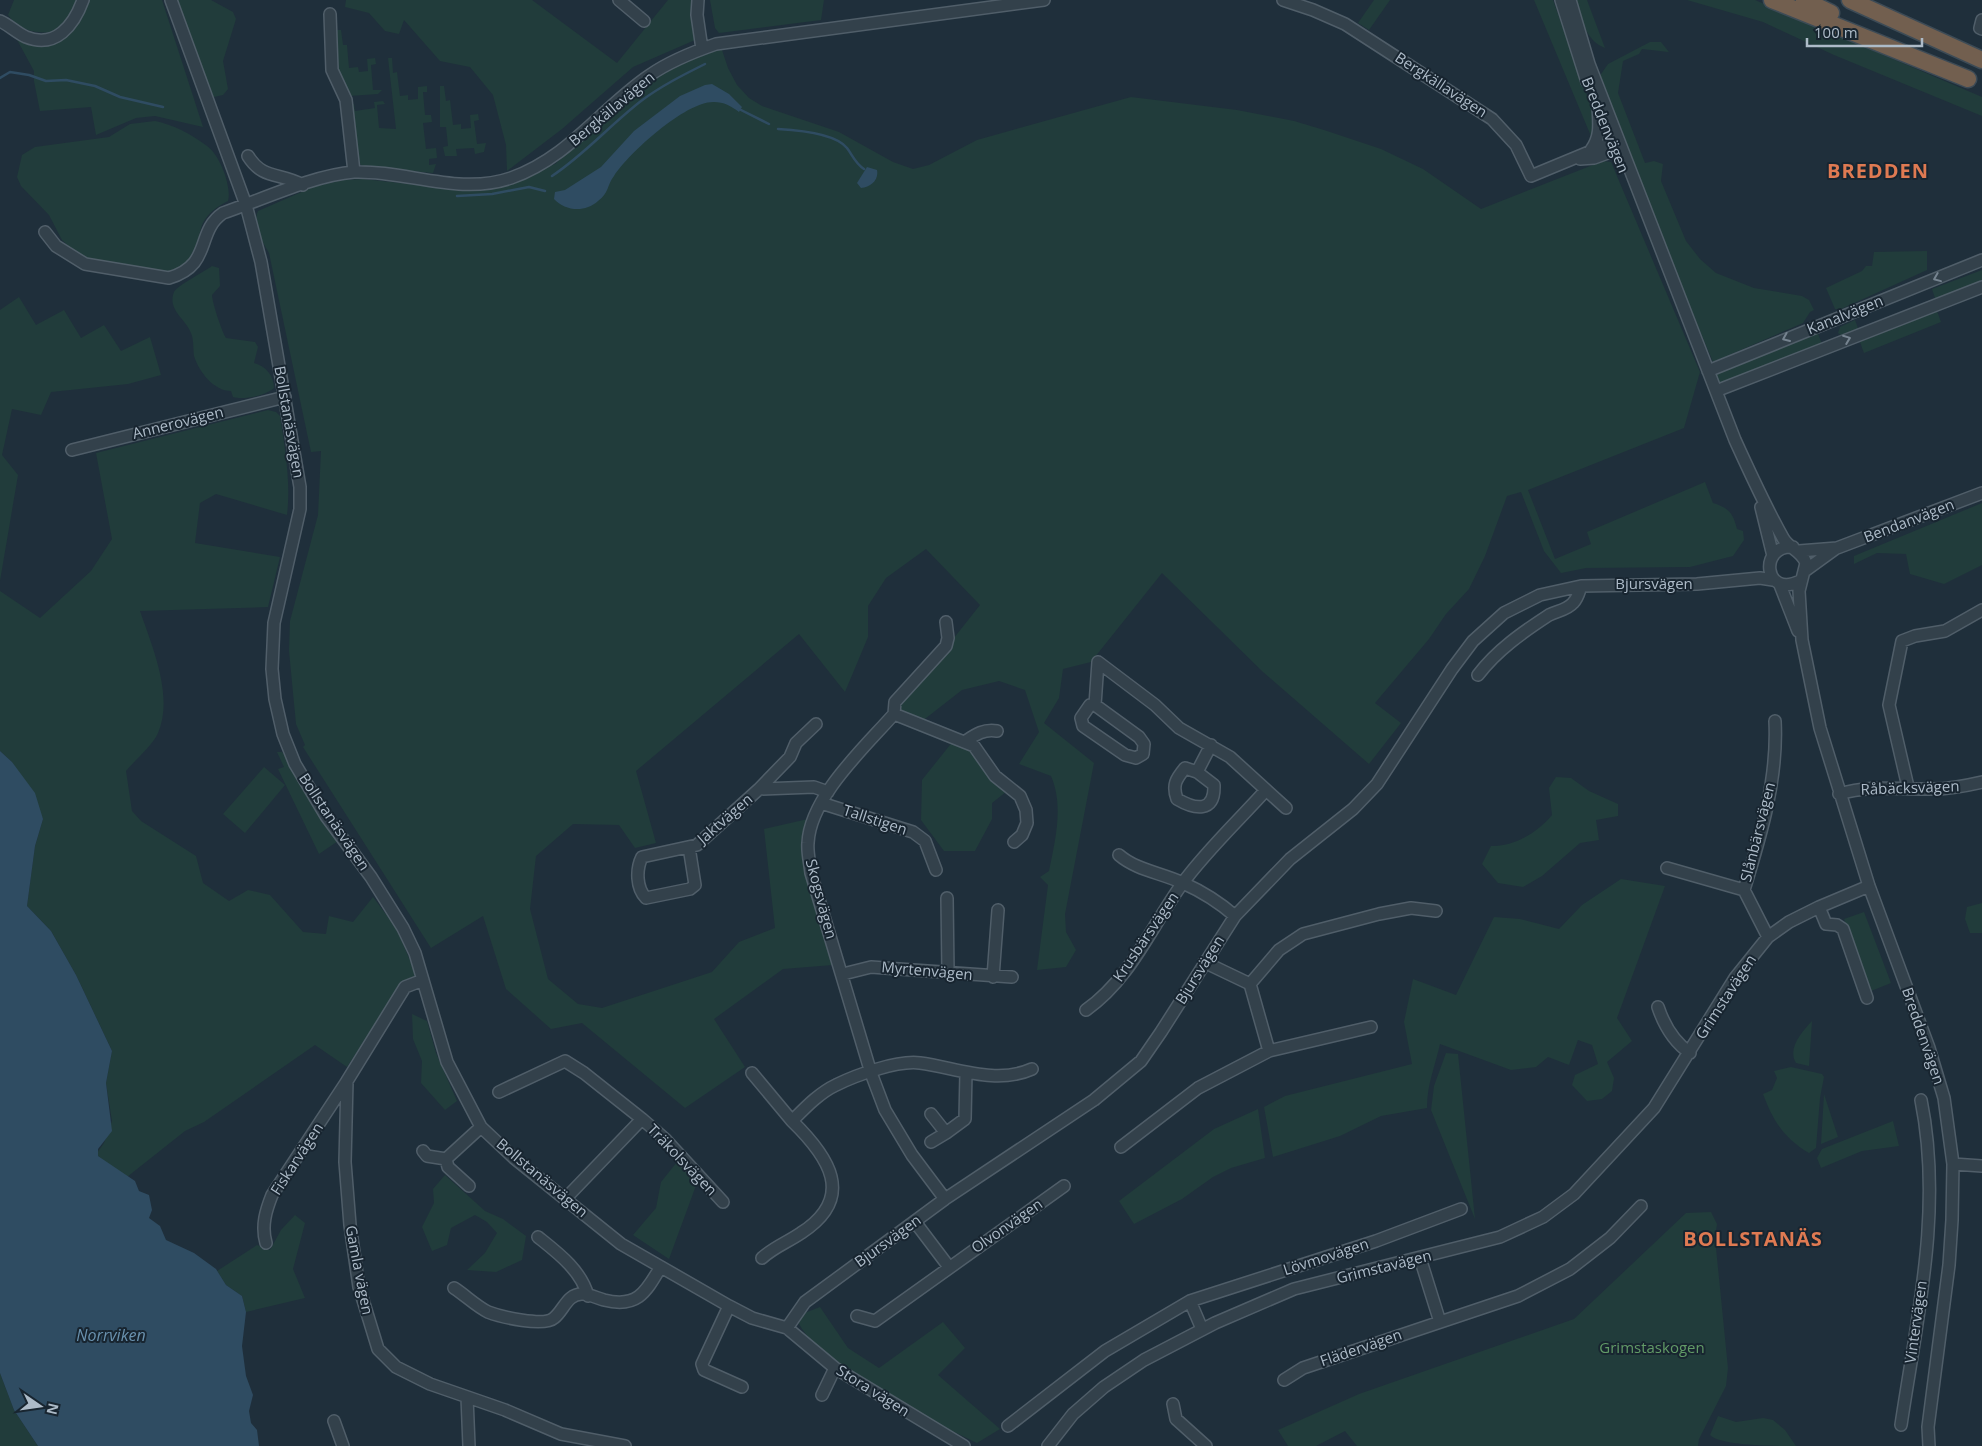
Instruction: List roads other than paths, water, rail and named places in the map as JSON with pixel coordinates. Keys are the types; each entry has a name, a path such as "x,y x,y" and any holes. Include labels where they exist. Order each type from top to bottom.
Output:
{"highway":[{"path":"1772,0 1975,82"},
{"path":"1804,0 1975,82"},
{"path":"1850,0 1982,59"},
{"path":"1867,0 1982,59"}],"street":[{"path":"0,21 26,37 49,40 68,28 84,0"},
{"name":"Bollstanäsvägen","path":"171,0 246,205 261,262 300,487 300,509 274,623 272,669 275,699 283,734 295,764 326,816 372,877 403,928 415,953 447,1062 481,1127 514,1158 621,1244 660,1268 752,1318 787,1328"},
{"path":"619,0 644,21"},
{"path":"698,0 697,15 702,49"},
{"name":"Bergkällavägen","path":"45,232 56,246 85,264 169,278 180,274 192,266 201,254 212,221 223,212 302,185 354,172 458,184 508,179 548,161 650,75 716,44 1044,0"},
{"name":"Bergkällavägen","path":"1283,0 1345,24 1492,119 1512,140 1531,176 1576,159 1591,150 1616,145"},
{"name":"Breddenvägen","path":"1561,0 1576,51 1598,107 1658,246 1757,490 1784,541 1803,556 1806,570"},
{"name":"Breddenvägen","path":"1570,0 1616,145"},
{"path":"330,14 332,70 346,100 354,172"},
{"path":"1982,20 1980,28 1982,29"},
{"path":"1591,150 1597,142 1600,130 1598,107"},
{"name":"Bergkällavägen","path":"1576,159 1594,158 1616,145"},
{"path":"248,156 256,168 267,174 288,177 302,185"},
{"name":"Kanalvägen","path":"1708,371 1982,260"},
{"name":"Kanalvägen","path":"1716,392 1982,287"},
{"name":"Annerovägen","path":"72,450 285,397"},
{"name":"Breddenvägen","path":"1757,490 1777,582 1802,640"},
{"name":"Bendanvägen","path":"1806,570 1836,548 1982,493"},
{"name":"Bendanvägen","path":"1796,549 1836,548"},
{"path":"1771,560 1780,549 1796,549"},
{"name":"Bjursvägen","path":"1726,581 1759,570 1771,560"},
{"path":"1777,582 1792,585 1800,581 1806,570"},
{"name":"Bjursvägen","path":"787,1328 805,1302 945,1199 1094,1100 1141,1060 1235,916 1290,859 1353,809 1377,784 1452,669 1473,642 1504,614 1540,596 1581,586 1696,584 1726,581 1777,582"},
{"name":"Breddenvägen","path":"1800,581 1802,640 1820,728 1839,794 1870,886 1932,1056 1944,1098 1953,1164 1952,1220 1950,1265 1928,1427 1929,1446"},
{"path":"1478,675 1491,659 1512,640 1550,614 1571,605 1578,595 1581,586"},
{"path":"1908,788 1889,705 1902,641 1915,636 1946,631 1982,610"},
{"name":"Skogsvägen","path":"945,1199 912,1155 885,1110 871,1072 811,873 808,843 811,824 828,792 894,714 895,702 946,646 948,638 946,622"},
{"path":"1095,705 1098,662 1155,705 1179,728 1230,757 1286,808"},
{"path":"1090,705 1095,705 1139,737 1144,744 1143,754 1136,758 1125,755 1083,726 1082,718 1090,705"},
{"path":"894,714 966,741 974,746 995,776 1020,796 1026,810 1027,823 1022,835 1014,842"},
{"name":"Slånbärsvägen","path":"1768,937 1744,890 1767,808 1777,752 1775,721"},
{"name":"Jaktvägen","path":"689,847 695,885 690,889 646,898 642,894 636,868 642,857 697,845 759,789 790,757 796,743 816,724"},
{"path":"966,741 976,733 988,730 997,731"},
{"path":"1197,772 1211,745"},
{"name":"Råbäcksvägen","path":"1839,794 1866,788 1930,790 1953,788 1982,782"},
{"name":"Jaktvägen","path":"759,789 814,787 828,792"},
{"name":"Krusbärsvägen","path":"1086,1010 1101,999 1129,968 1183,883 1266,790"},
{"name":"Tallstigen","path":"821,803 913,832 925,841 936,870"},
{"path":"1119,854 1127,862 1183,883 1235,916"},
{"path":"1667,868 1744,890"},
{"name":"Grimstavägen","path":"1048,1446 1073,1414 1104,1387 1144,1360 1202,1330 1294,1289 1500,1237 1543,1217 1574,1194 1654,1108 1739,972 1768,937 1789,922 1819,907 1870,886"},
{"path":"947,898 948,972"},
{"path":"1819,907 1826,924 1837,925 1843,929 1867,998"},
{"path":"1250,984 1279,950 1303,934 1411,908 1436,911"},
{"path":"993,977 998,910"},
{"path":"1204,962 1250,984 1269,1052"},
{"name":"Myrtenvägen","path":"843,974 871,967 1012,977"},
{"name":"Gamla vägen","path":"423,980 405,987 348,1081 345,1162 350,1225 359,1287 378,1349 396,1367 430,1384 561,1434 625,1446"},
{"name":"Grimstavägen","path":"1658,1007 1662,1021 1680,1046 1690,1053"},
{"path":"1121,1146 1198,1088 1269,1052 1371,1027"},
{"name":"Träkolsvägen","path":"499,1092 565,1061 584,1073 665,1138 723,1202"},
{"path":"792,1121 808,1105 835,1085 898,1064 918,1062 984,1075 1018,1076 1032,1069"},
{"path":"931,1142 965,1119 966,1072"},
{"path":"752,1073 792,1121 816,1144 830,1168 833,1190 828,1209 802,1232 772,1248 762,1258"},
{"name":"Fiskarvägen","path":"266,1243 263,1235 266,1212 272,1194 348,1081"},
{"name":"Vintervägen","path":"1901,1425 1931,1219 1930,1168 1921,1100"},
{"path":"931,1114 946,1133"},
{"path":"566,1198 642,1119"},
{"path":"423,1151 427,1156 446,1158 481,1127"},
{"path":"446,1158 448,1168 468,1186"},
{"path":"1953,1164 1982,1166"},
{"name":"Olvonvägen","path":"857,1316 874,1322 949,1266 1064,1186"},
{"name":"Flädervägen","path":"1284,1380 1303,1368 1518,1296 1570,1269 1610,1238 1641,1206"},
{"name":"Lövmovägen","path":"1008,1426 1105,1351 1190,1302 1376,1241 1461,1209"},
{"path":"1931,1219 1952,1220"},
{"path":"915,1222 949,1266"},
{"path":"538,1237 559,1254 582,1278 588,1296"},
{"path":"1420,1258 1440,1322"},
{"path":"454,1288 488,1312 535,1323 547,1323 555,1318 573,1296 588,1296 614,1302 626,1302 640,1297 660,1268"},
{"path":"1190,1302 1202,1330"},
{"path":"729,1306 702,1364 704,1370 742,1387"},
{"name":"Stora vägen","path":"787,1328 835,1368 964,1446"},
{"path":"822,1395 835,1368"},
{"path":"467,1397 469,1446"},
{"path":"1173,1404 1176,1419 1206,1446"},
{"path":"334,1421 343,1446"}],"water":[{"path":"712,84 729,94 742,107 739,112 727,105 714,102 702,104 689,110 674,119 645,142 621,166 602,198 593,205 575,209 564,206 554,199 555,192 565,190 601,167 634,131 680,96 705,85"},
{"path":"867,167 877,170 877,177 871,185 861,188 857,183"},
{"name":"Norrviken","path":"0,751 12,762 35,793 43,819 35,846 27,906 51,931 76,975 112,1051 106,1083 112,1131 98,1149 98,1156 135,1181 139,1191 149,1195 152,1210 149,1218 160,1226 166,1240 194,1253 216,1269 226,1285 242,1296 246,1312 242,1346 246,1376 253,1395 249,1411 251,1423 257,1430 259,1446 38,1446 14,1410 0,1373"}],"waterway":[{"path":"552,176 641,101 705,64"},
{"path":"0,78 10,72 29,75 46,81 66,80 95,86 120,97 163,107"},
{"path":"739,109 769,124"},
{"path":"778,129 815,133 834,139 847,148 856,162 864,169"},
{"path":"457,196 492,194 529,187 545,191"}],"district":[{"name":"BREDDEN","path":"1878,171"},
{"name":"BOLLSTANÄS","path":"1753,1239"}],"park label":[{"name":"Grimstaskogen","path":"1652,1348"}]}
